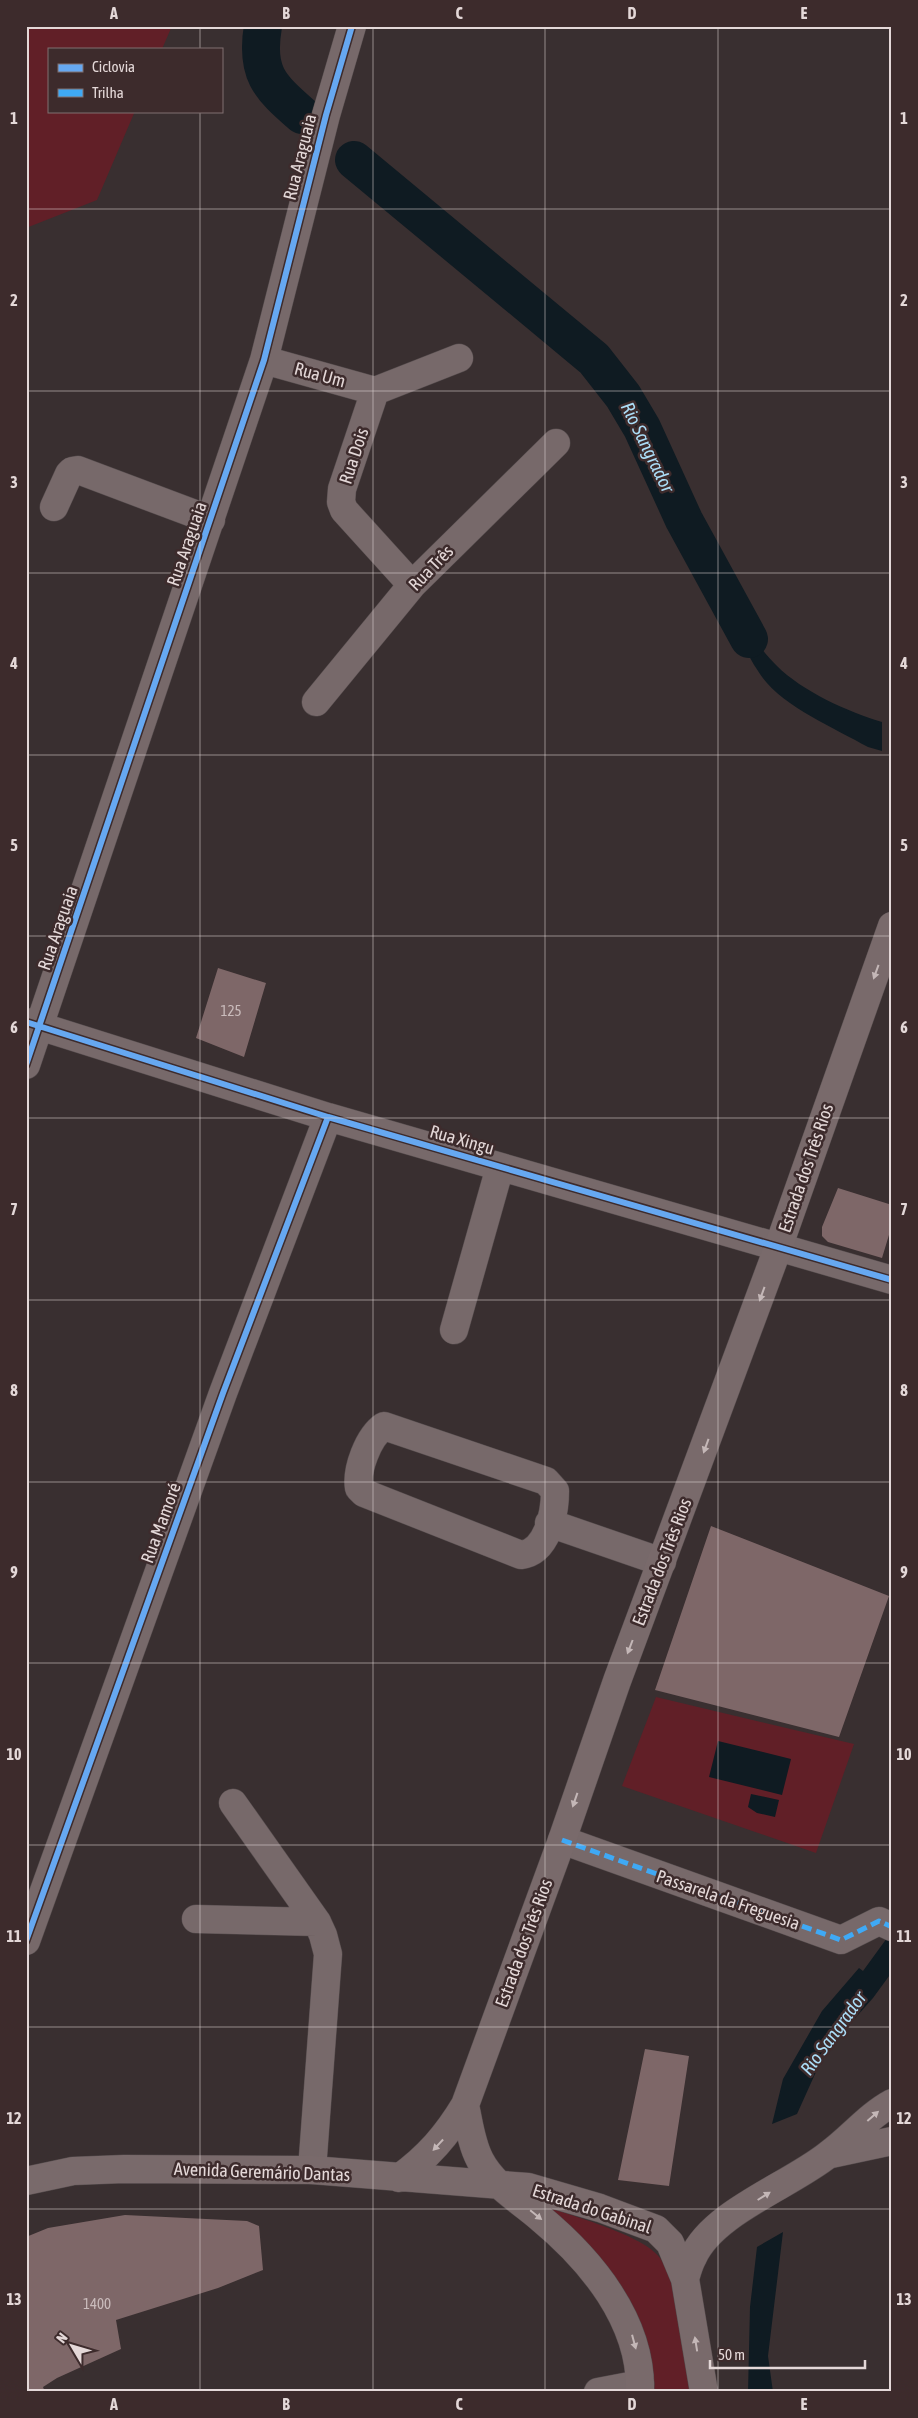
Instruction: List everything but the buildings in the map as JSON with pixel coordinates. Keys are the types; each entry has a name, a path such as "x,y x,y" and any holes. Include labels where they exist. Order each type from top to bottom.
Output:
{"main road":[{"name":"Estrada dos Três Rios","path":"399,2178 422,2162 445,2138 465,2105 562,1840 617,1681 778,1248 892,926"},
{"path":"685,2279 693,2256 706,2237 722,2222 830,2154 880,2110 892,2103"},
{"path":"465,2105 474,2145 480,2161 498,2185"},
{"path":"830,2154 892,2141"},
{"name":"Avenida Geremário Dantas","path":"26,2181 73,2171 124,2168 312,2170 498,2185"},
{"name":"Estrada do Gabinal","path":"498,2185 528,2187 630,2218 656,2229 670,2243 685,2279 704,2392"},
{"name":"Estrada do Gabinal","path":"498,2185 560,2234 580,2254 614,2302 630,2331 635,2346 640,2388"}],"street":[{"name":"Rua Araguaia","path":"26,1065 33,1024 211,520 264,360 326,115 352,26"},
{"path":"375,391 459,358"},
{"name":"Rua Um","path":"264,360 375,391"},
{"name":"Rua Dois","path":"375,391 342,489 341,502 351,520 412,585"},
{"name":"Rua Três","path":"316,702 412,585 556,443"},
{"path":"54,507 69,474 72,471 78,470 174,504 211,520"},
{"name":"Rua Xingu","path":"33,1024 328,1116 892,1280"},
{"name":"Rua Mamoré","path":"26,1941 227,1384 328,1116"},
{"path":"454,1330 500,1167"},
{"path":"384,1426 393,1428 546,1481 555,1491 555,1504 549,1523 540,1547 531,1554 521,1555 364,1493 359,1488 357,1478 375,1432 384,1426"},
{"path":"549,1523 662,1562"},
{"path":"233,1803 317,1922 328,1954 312,2170"},
{"name":"Passarela da Freguesia","path":"562,1840 841,1940 879,1921 892,1927"},
{"path":"196,1919 317,1922"},
{"path":"598,2392 640,2388"}],"shaded area":[{"path":"26,26 172,26 162,48 48,48 48,112 135,112 97,200 26,228"},
{"path":"656,1697 854,1744 816,1853 622,1786"},
{"path":"542,2205 623,2234 652,2250 660,2258 672,2285 680,2322 690,2392 652,2392 645,2342 624,2290 590,2249"}],"water":[{"path":"724,594 763,650 787,675 826,700 882,722 882,751 868,747 810,715 769,686 760,674 739,636"},
{"path":"718,1741 791,1759 782,1795 709,1777"},
{"path":"751,1794 779,1800 775,1817 757,1813 748,1807"},
{"path":"887,1938 892,1940 892,1972 873,1998 833,2043 820,2063 797,2114 772,2124 783,2079 822,2011 859,1968 863,1971"},
{"path":"783,2232 768,2356 773,2392 748,2392 750,2307 757,2247"}],"waterway":[{"name":"Rio Sangrador","path":"263,26 261,56 267,77 281,95 302,115"},
{"name":"Rio Sangrador","path":"354,160 594,359 623,396 642,428 684,520 749,639"}],"marked path":[{"path":"562,1840 841,1940 879,1921 892,1927"}],"cycle path":[{"path":"26,1065 264,360 326,115 352,26"},
{"path":"26,1022 328,1117 892,1280"},
{"path":"26,1941 223,1393 328,1117"}]}
